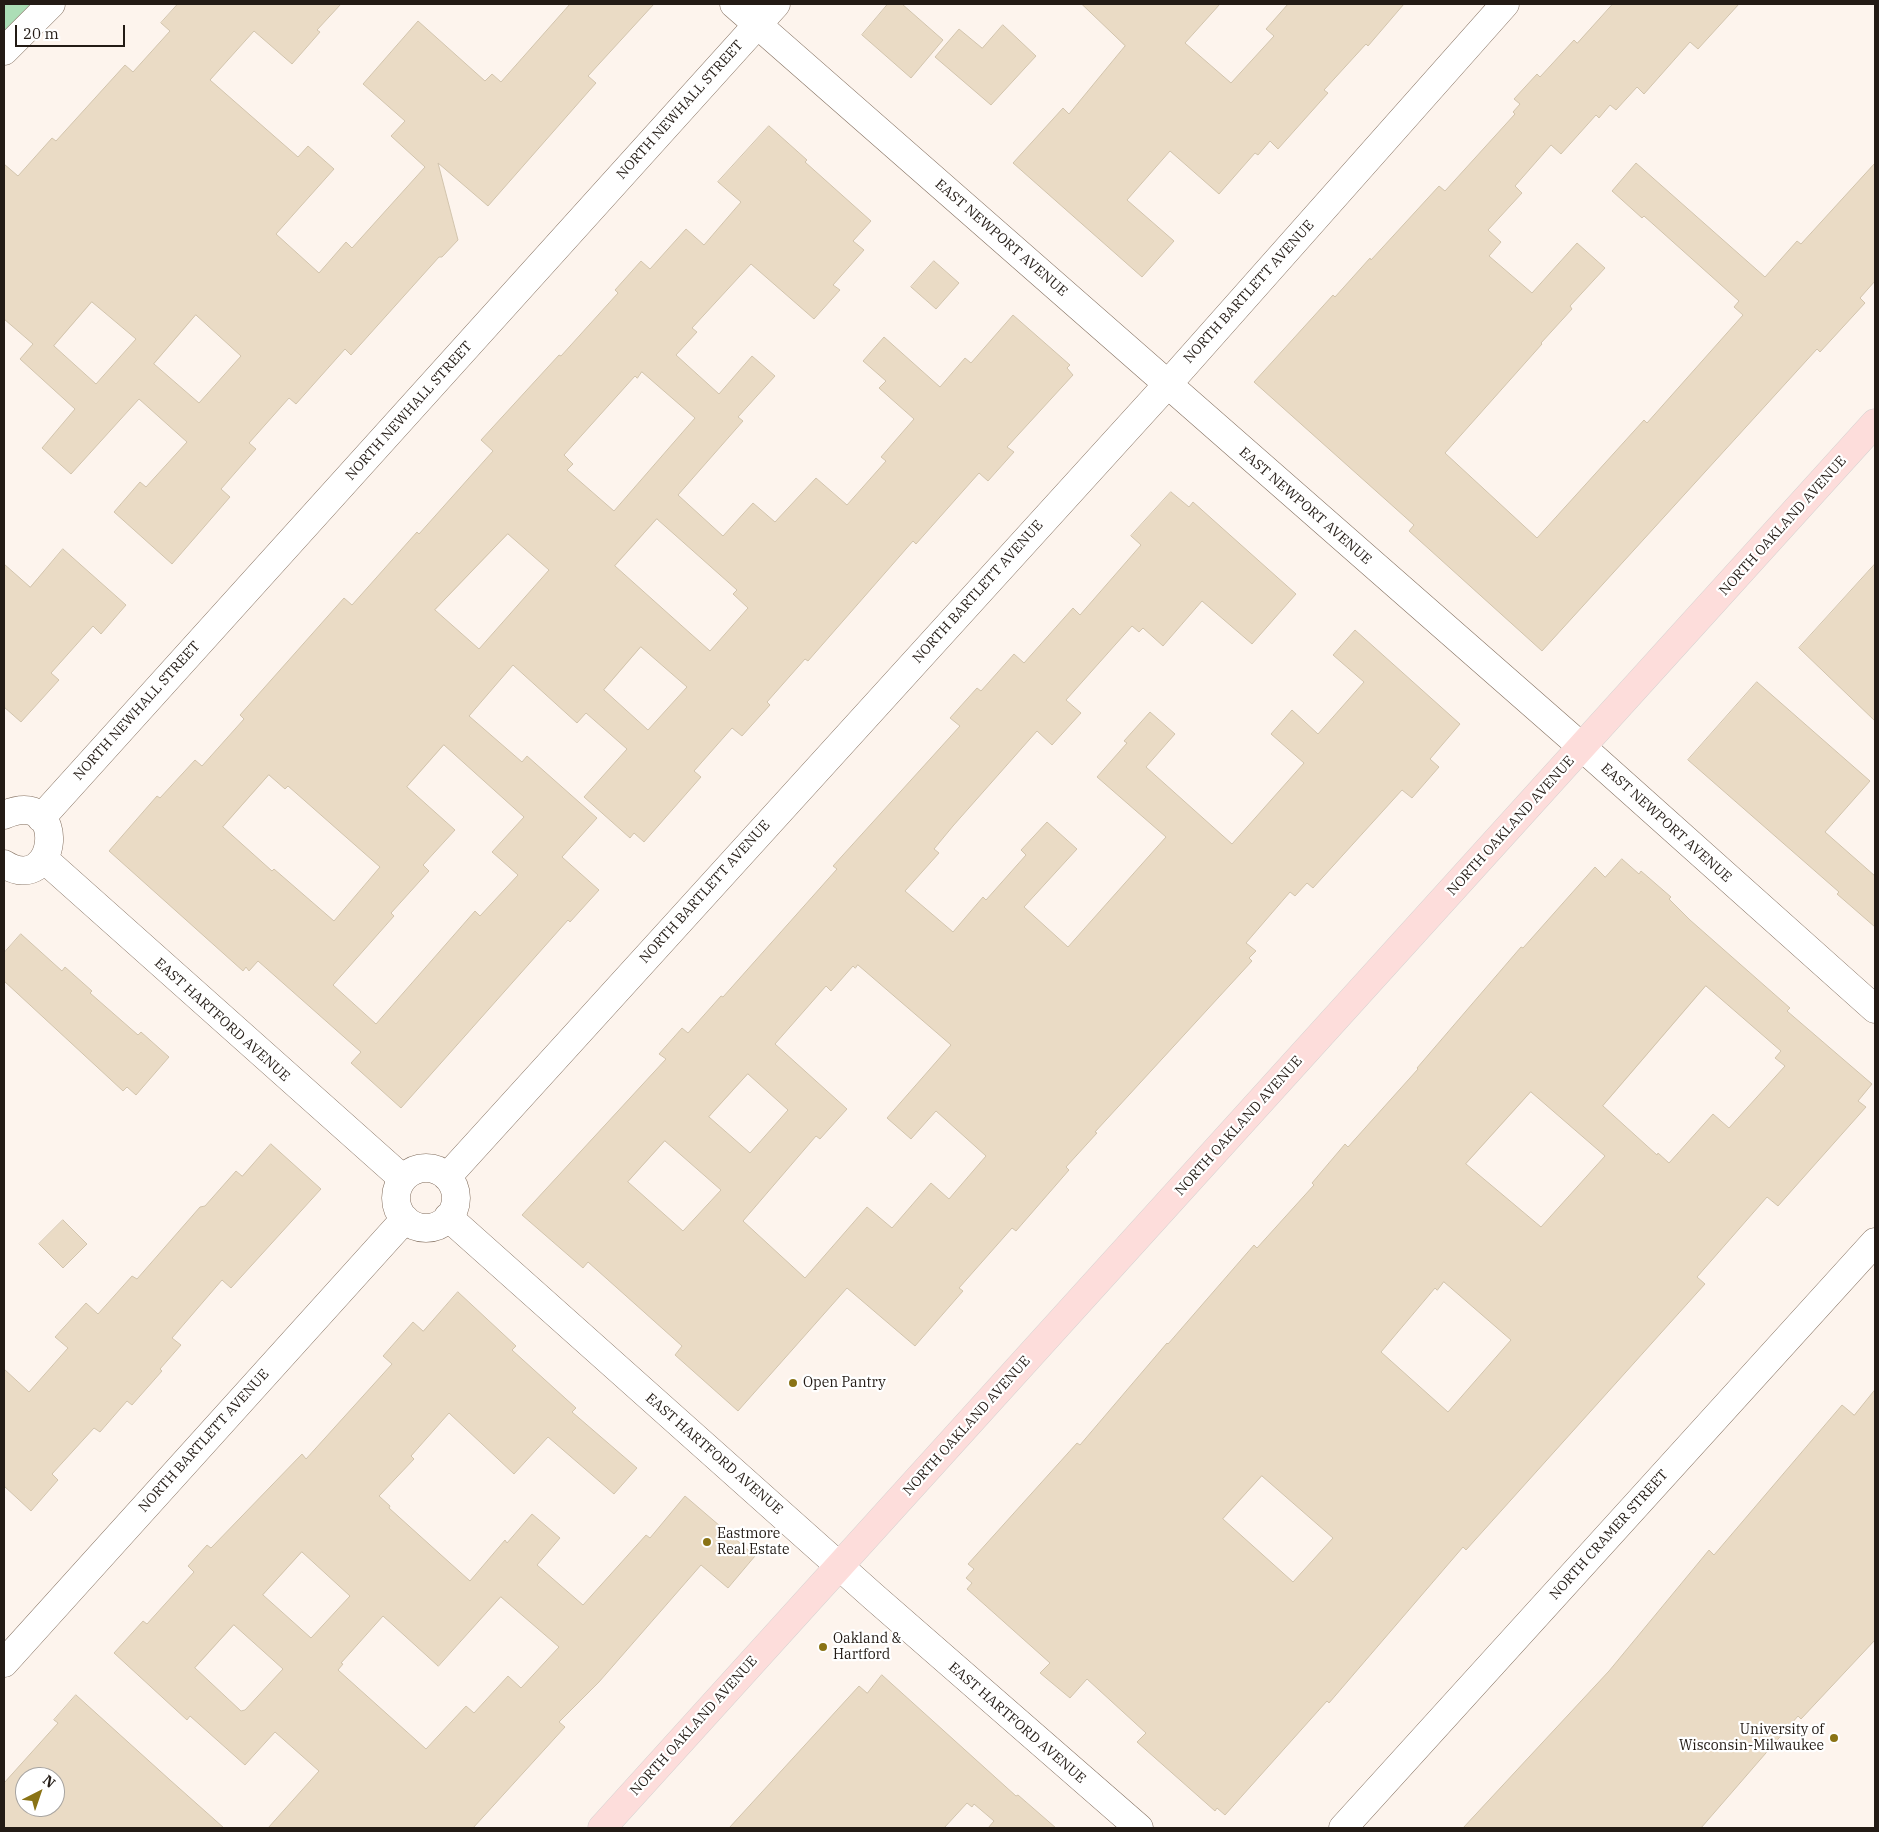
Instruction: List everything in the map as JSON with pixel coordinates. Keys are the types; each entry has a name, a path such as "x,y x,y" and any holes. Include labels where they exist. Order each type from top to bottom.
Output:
{"main road":[{"name":"NORTH OAKLAND AVENUE","path":"602,1828 1583,748 1875,423"}],"street":[{"path":"4,50 50,4"},
{"name":"EAST NEWPORT AVENUE","path":"734,4 1583,748 1875,1009"},
{"name":"NORTH NEWHALL STREET","path":"41,818 776,4"},
{"name":"NORTH BARTLETT AVENUE","path":"447,1177 1167,385 1505,4"},
{"path":"4,815 19,810 27,810 41,818 50,832 51,839 44,860 37,866 22,870 4,864"},
{"name":"EAST HARTFORD AVENUE","path":"44,860 402,1178"},
{"path":"419,1168 438,1171 447,1177 451,1182 455,1197 452,1211 448,1218 435,1226 427,1228 411,1224 405,1219 396,1204 396,1195 402,1178 419,1168"},
{"name":"EAST HARTFORD AVENUE","path":"448,1218 1139,1828"},
{"name":"NORTH BARTLETT AVENUE","path":"4,1663 405,1219"},
{"name":"NORTH CRAMER STREET","path":"1343,1828 1875,1242"}],"green space":[{"path":"4,4 58,4 4,53"}],"building":[{"path":"178,4 341,4 317,30 320,32 292,64 254,31 210,80 298,157 308,146 334,169 276,234 319,273 346,242 352,248 425,167 391,136 405,121 363,84 418,21 485,81 492,74 501,82 570,4 654,4 588,76 596,83 488,206 438,163 458,240 442,257 439,257 351,355 345,349 296,404 289,398 249,443 256,449 221,489 230,497 172,564 114,512 140,482 146,487 187,442 139,399 71,474 42,448 75,409 20,359 33,344 4,319 4,164 18,176 52,138 56,141 125,65 133,72 170,31 161,23","holes":["92,302 136,339 96,384 54,346","196,315 241,356 199,403 154,364"]},
{"path":"888,4 902,4 943,40 911,78 862,35"},
{"path":"1082,4 1220,4 1185,43 1231,83 1274,36 1266,29 1288,4 1404,4 1368,46 1366,44 1324,90 1328,93 1278,149 1270,141 1258,155 1255,153 1219,194 1170,151 1127,200 1174,241 1142,277 1013,163 1063,108 1069,114 1125,46"},
{"path":"1613,4 1739,4 1698,49 1690,42 1644,94 1637,87 1616,110 1610,105 1599,118 1596,115 1561,154 1551,145 1515,186 1522,193 1488,230 1501,242 1489,256 1532,293 1577,243 1605,268 1570,306 1572,309 1542,344 1445,453 1537,538 1644,420 1647,423 1743,315 1734,307 1739,301 1644,216 1642,218 1612,191 1636,163 1765,277 1797,241 1801,244 1875,163 1875,281 1860,298 1865,303 1820,352 1817,349 1542,651 1409,531 1414,525 1254,382 1333,295 1335,297 1370,258 1371,260 1439,186 1445,191 1515,114 1513,112 1520,104 1514,99 1537,74 1540,77 1574,40 1577,43"},
{"path":"1003,25 1036,56 991,105 935,57 959,29 982,48"},
{"path":"769,126 807,160 805,162 871,221 853,241 864,250 833,285 840,290 814,319 751,264 692,328 697,332 676,355 719,394 752,356 775,376 738,417 743,421 678,495 723,536 753,503 775,522 816,478 847,505 886,461 881,457 914,419 879,388 886,381 863,361 884,337 940,387 965,358 971,363 1013,315 1070,365 1067,368 1073,375 1007,447 1014,452 988,481 979,473 916,544 913,541 808,661 805,659 767,702 770,705 742,736 732,728 694,771 701,777 644,842 634,833 630,838 584,797 627,749 586,713 577,723 513,665 469,716 522,762 527,756 597,818 562,857 599,890 570,922 568,920 401,1108 351,1063 361,1052 258,961 249,971 246,967 243,971 109,851 157,796 160,798 195,760 202,766 244,719 240,715 344,598 352,605 417,532 419,534 493,451 481,440 618,293 615,290 641,261 650,269 686,229 704,245 741,202 718,182","holes":["642,372 695,418 614,511 567,470 573,464 564,455 635,376 637,378","657,519 737,590 733,594 748,608 710,651 615,566","508,534 549,570 479,649 435,610","641,647 687,687 648,730 604,690","444,745 524,817 492,852 518,875 480,916 475,911 376,1024 333,985 394,916 391,913 429,871 423,865 455,830 407,787","269,775 285,789 288,786 380,867 334,921 274,869 272,871 223,827"]},
{"path":"934,261 959,283 936,309 911,287"},
{"path":"1171,492 1189,507 1193,502 1296,594 1252,644 1202,601 1163,646 1143,628 1139,632 1132,626 1066,700 1081,713 1052,745 1037,731 934,849 939,853 905,891 953,932 983,897 986,900 1026,855 1021,850 1047,822 1077,849 1024,907 1068,947 1166,837 1097,777 1127,743 1124,741 1150,712 1175,734 1146,767 1232,844 1304,763 1271,734 1292,710 1318,734 1364,682 1333,655 1355,630 1460,724 1430,759 1439,767 1412,798 1402,790 1313,888 1307,883 1295,896 1290,892 1246,943 1256,951 1249,958 1252,961 1095,1132 1097,1133 1066,1167 1069,1170 1016,1231 1012,1228 959,1288 963,1291 915,1346 847,1288 738,1411 675,1355 682,1346 588,1262 583,1268 522,1215 666,1059 659,1054 682,1028 688,1033 721,996 723,997 837,869 833,866 960,726 950,718 977,688 981,691 1014,654 1024,663 1073,608 1080,615 1141,545 1131,536","holes":["858,965 951,1045 887,1118 911,1139 936,1111 986,1156 949,1199 931,1183 892,1228 867,1207 805,1278 743,1221 816,1136 820,1139 847,1109 775,1044 826,986 831,991 853,966 855,968","748,1074 788,1110 750,1153 709,1117","665,1141 721,1190 683,1231 628,1182"]},
{"path":"63,549 126,605 101,634 93,626 51,673 59,680 21,722 4,707 4,564 30,587"},
{"path":"1875,564 1875,721 1799,648"},
{"path":"1757,682 1870,781 1825,832 1875,876 1875,927 1837,894 1839,892 1688,760"},
{"path":"1622,859 1639,874 1641,871 1671,897 1669,899 1690,920 1790,1008 1787,1011 1872,1084 1858,1101 1866,1107 1778,1206 1767,1197 1697,1277 1705,1284 1466,1550 1463,1547 1329,1703 1327,1701 1225,1815 1217,1808 1215,1811 1137,1742 1146,1733 1087,1679 1070,1698 1040,1673 1050,1663 967,1589 972,1583 966,1578 974,1569 968,1564 1077,1443 1080,1445 1254,1245 1257,1248 1314,1185 1312,1183 1345,1144 1348,1147 1418,1069 1521,947 1523,948 1595,867 1605,877","holes":["1706,986 1781,1051 1775,1058 1785,1066 1729,1128 1713,1114 1669,1163 1658,1153 1657,1155 1603,1106","1531,1092 1605,1156 1541,1227 1466,1164","1444,1282 1511,1340 1448,1412 1381,1352 1435,1288 1437,1290","1262,1476 1333,1538 1293,1582 1223,1519"]},
{"path":"21,934 62,971 65,967 92,991 90,993 138,1035 141,1032 169,1057 136,1095 127,1087 123,1091 4,981 4,953"},
{"path":"271,1144 321,1189 231,1288 222,1280 172,1338 181,1345 160,1369 162,1371 132,1405 127,1401 100,1432 94,1428 52,1474 58,1480 31,1511 4,1486 4,1369 29,1392 68,1348 55,1337 86,1303 98,1314 132,1276 137,1279 200,1207 205,1206 236,1171 242,1176"},
{"path":"63,1220 87,1244 63,1268 39,1244"},
{"path":"458,1292 516,1346 512,1350 576,1408 572,1412 637,1468 614,1494 548,1437 514,1474 449,1413 411,1456 414,1459 379,1496 390,1506 389,1508 470,1581 505,1540 507,1543 532,1514 560,1538 537,1565 583,1605 646,1535 650,1538 685,1496 755,1556 728,1588 701,1565 599,1682 559,1722 565,1727 473,1828 268,1828 319,1771 275,1732 245,1765 190,1716 187,1720 114,1653 143,1621 147,1624 194,1572 188,1566 207,1545 211,1548 302,1454 306,1459 392,1364 383,1356 413,1322 423,1331","holes":["302,1552 350,1596 311,1638 263,1595","501,1597 559,1647 521,1688 508,1676 474,1713 466,1706 426,1749 338,1670 343,1664 341,1663 383,1616 438,1666","234,1625 283,1669 245,1710 241,1711 195,1668"]},
{"path":"1875,1390 1875,1640 1801,1719 1798,1716 1701,1828 1463,1828 1609,1671 1709,1550 1714,1555 1842,1405 1854,1415"},
{"path":"882,1675 1016,1796 1018,1795 1056,1828 988,1828 994,1821 974,1804 972,1807 967,1803 944,1828 729,1828 859,1686 867,1693"},
{"path":"76,1695 224,1828 4,1828 4,1783 15,1771 15,1817 65,1817 65,1767 18,1767 58,1723 54,1720"}],"place":[{"name":"Open Pantry","path":"793,1383"},
{"name":"Eastmore Real Estate","path":"707,1542"},
{"name":"Oakland & Hartford","path":"823,1647"},
{"name":"University of Wisconsin-Milwaukee","path":"1834,1738"}]}
